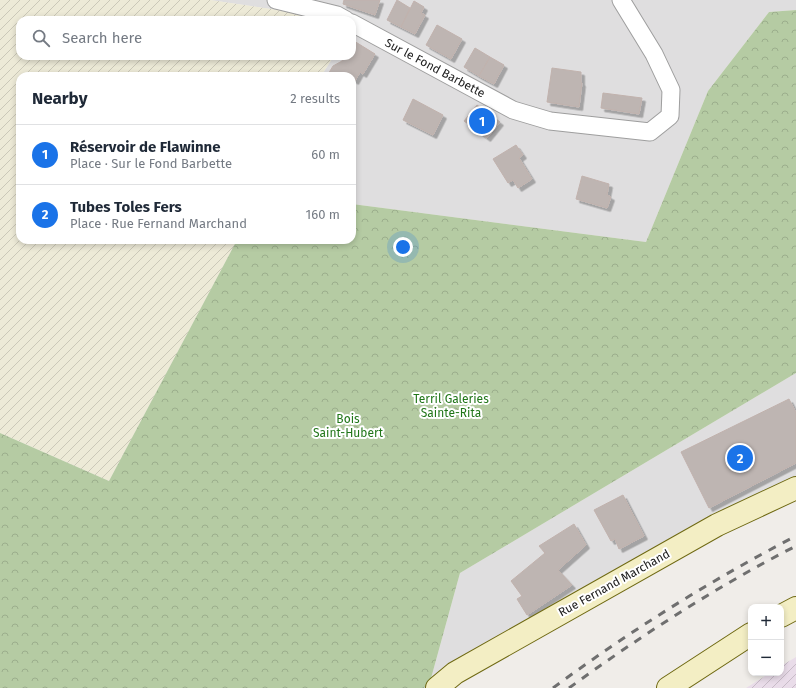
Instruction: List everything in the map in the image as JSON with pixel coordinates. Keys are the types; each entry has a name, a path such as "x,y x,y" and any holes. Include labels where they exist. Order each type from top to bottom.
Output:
{"street":[{"path":"276,0 337,16"},
{"name":"Sur le Fond Barbette","path":"356,25 513,110 550,121 650,132 670,116 671,90 654,54 621,0"},
{"name":"Rue Fernand Marchand","path":"437,688 455,673 717,525 796,488"},
{"path":"784,614 796,608"},
{"path":"668,688 748,636"}],"shaded area":[{"path":"0,0 210,0 291,12 302,16 16,16 16,60 331,60 324,72 16,72 16,244 235,244 109,481 0,433"},
{"path":"210,0 796,0 796,10 769,12 708,91 646,242 356,205 356,72 324,72 331,60 356,60 356,16 302,16 291,12"},
{"path":"796,373 796,484 430,682 460,573"},
{"path":"796,657 796,688 746,688 765,676 784,676 784,664"}],"green space":[{"name":"Bois Saint-Hubert","path":"796,10 796,373 460,573 430,682 424,688 0,688 0,433 109,481 235,244 356,244 356,205 646,242 708,91 769,12"}],"building":[{"path":"344,0 380,0 375,15 343,4"},
{"path":"397,0 410,8 401,27 387,20"},
{"path":"414,1 424,7 421,13 425,15 415,34 401,27"},
{"path":"437,25 462,39 451,59 426,45"},
{"path":"356,42 375,54 363,74 360,72 356,79 356,72 329,72 333,66 342,61 356,60"},
{"path":"475,48 490,57 479,76 464,67"},
{"path":"490,57 504,65 494,84 479,76"},
{"path":"552,68 581,72 582,83 579,107 547,102"},
{"path":"603,93 642,98 639,114 601,108"},
{"path":"413,99 443,115 433,135 403,120"},
{"path":"477,105 500,122 487,138 464,121"},
{"path":"516,145 523,155 519,158 532,179 518,188 513,180 508,183 493,159"},
{"path":"582,176 609,184 607,195 611,197 607,208 576,199"},
{"path":"789,399 796,413 796,463 709,508 681,452"},
{"path":"623,495 644,536 619,549 615,539 611,541 594,510"},
{"path":"574,524 586,545 558,570 572,585 527,615 517,599 522,596 511,581 545,553 539,546"}],"railway":[{"path":"553,688 641,626 702,588 796,536"},
{"path":"569,688 680,612 738,577 796,546"}],"place":[{"name":"Réservoir de Flawinne","path":"482,121"},
{"name":"Tubes Toles Fers","path":"740,458"}],"park label":[{"name":"Terril Galeries Sainte-Rita","path":"451,406"}]}
